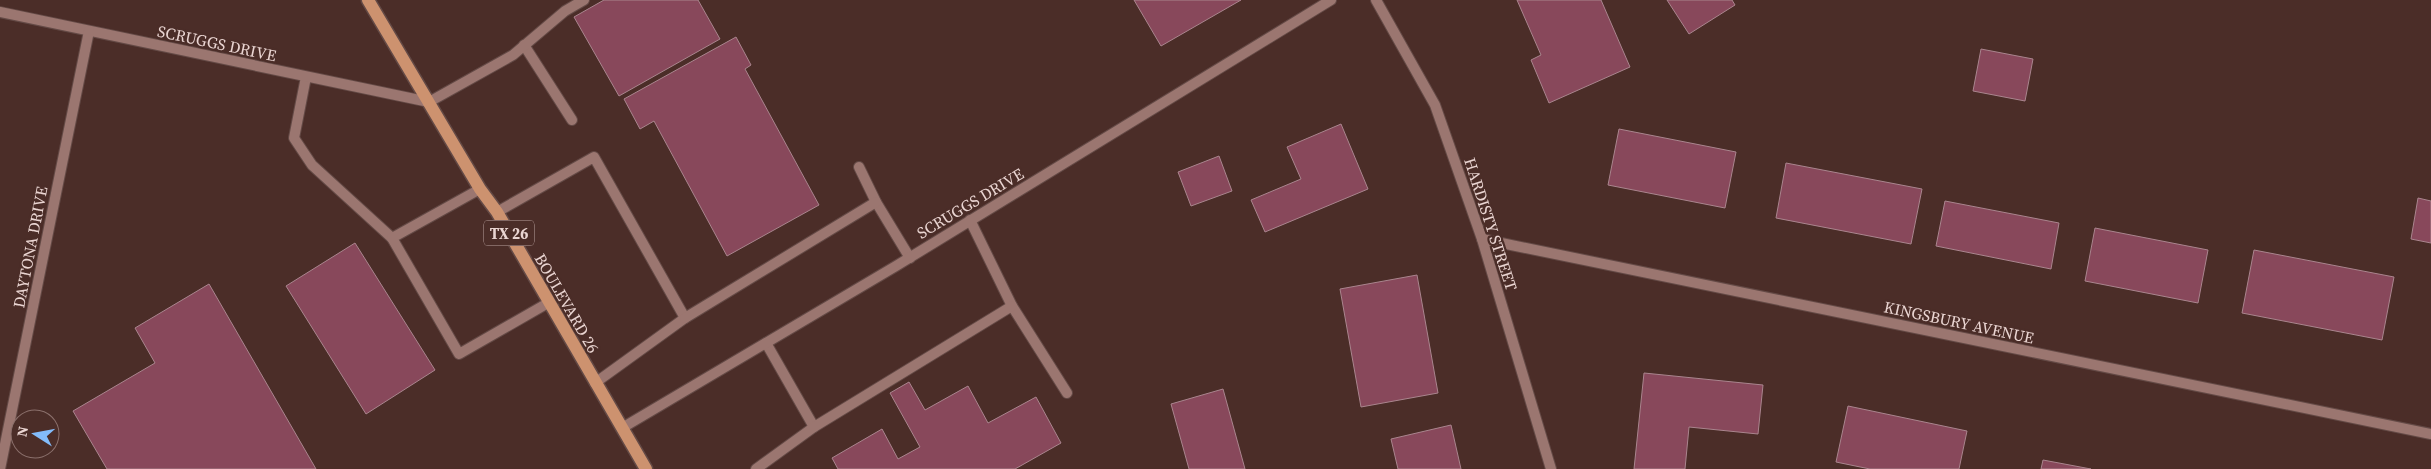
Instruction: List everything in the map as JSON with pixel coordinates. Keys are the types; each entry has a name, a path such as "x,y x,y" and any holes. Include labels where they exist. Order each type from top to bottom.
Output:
{"main road":[{"name":"BOULEVARD 26","path":"368,0 480,190 497,212 548,303 646,469"}],"street":[{"path":"429,102 513,55 564,11 584,0"},
{"name":"SCRUGGS DRIVE","path":"622,428 910,258 1331,0"},
{"name":"HARDISTY STREET","path":"1376,0 1435,104 1482,239 1551,469"},
{"name":"SCRUGGS DRIVE","path":"0,12 429,102"},
{"name":"DAYTONA DRIVE","path":"0,469 89,31"},
{"path":"524,45 572,120"},
{"path":"306,76 294,138 312,165 392,238 459,354 548,303"},
{"path":"497,212 594,157 685,318"},
{"path":"859,167 876,202 910,258"},
{"path":"392,238 480,190"},
{"path":"595,383 685,318 876,202"},
{"path":"970,220 1012,306 1067,393"},
{"name":"KINGSBURY AVENUE","path":"1482,239 2431,434"},
{"path":"760,468 814,427 1012,306"},
{"path":"766,343 814,427"}],"building":[{"path":"604,0 698,0 720,39 619,96 574,17"},
{"path":"1134,0 1241,0 1161,46"},
{"path":"1517,0 1601,0 1630,67 1549,103 1531,60 1541,55"},
{"path":"1667,0 1732,0 1735,5 1689,34"},
{"path":"736,37 751,65 745,69 819,205 727,256 654,121 640,129 624,99"},
{"path":"1981,49 2033,59 2025,101 1973,91"},
{"path":"1341,124 1368,189 1265,232 1251,200 1301,179 1287,147"},
{"path":"1619,129 1736,152 1725,208 1608,185"},
{"path":"1219,156 1232,191 1191,206 1178,172"},
{"path":"1786,163 1922,189 1911,244 1776,218"},
{"path":"2418,198 2431,201 2431,243 2411,239"},
{"path":"1945,201 2059,223 2051,269 1936,246"},
{"path":"2095,228 2208,250 2198,303 2085,281"},
{"path":"355,243 435,370 366,414 286,286"},
{"path":"2254,250 2394,277 2382,340 2242,313"},
{"path":"1417,275 1438,393 1361,407 1340,289"},
{"path":"209,284 316,469 107,469 73,411 155,363 135,328"},
{"path":"1644,373 1763,385 1758,434 1689,427 1685,469 1634,469"},
{"path":"909,382 925,410 968,386 988,423 1036,397 1061,443 1015,469 838,469 832,458 882,429 898,459 920,447 890,393"},
{"path":"1223,389 1245,469 1189,469 1171,404"},
{"path":"1848,406 1967,431 1959,469 1870,469 1836,462"},
{"path":"1451,425 1461,469 1398,469 1391,439"},
{"path":"2043,460 2091,469 2041,469"}]}
